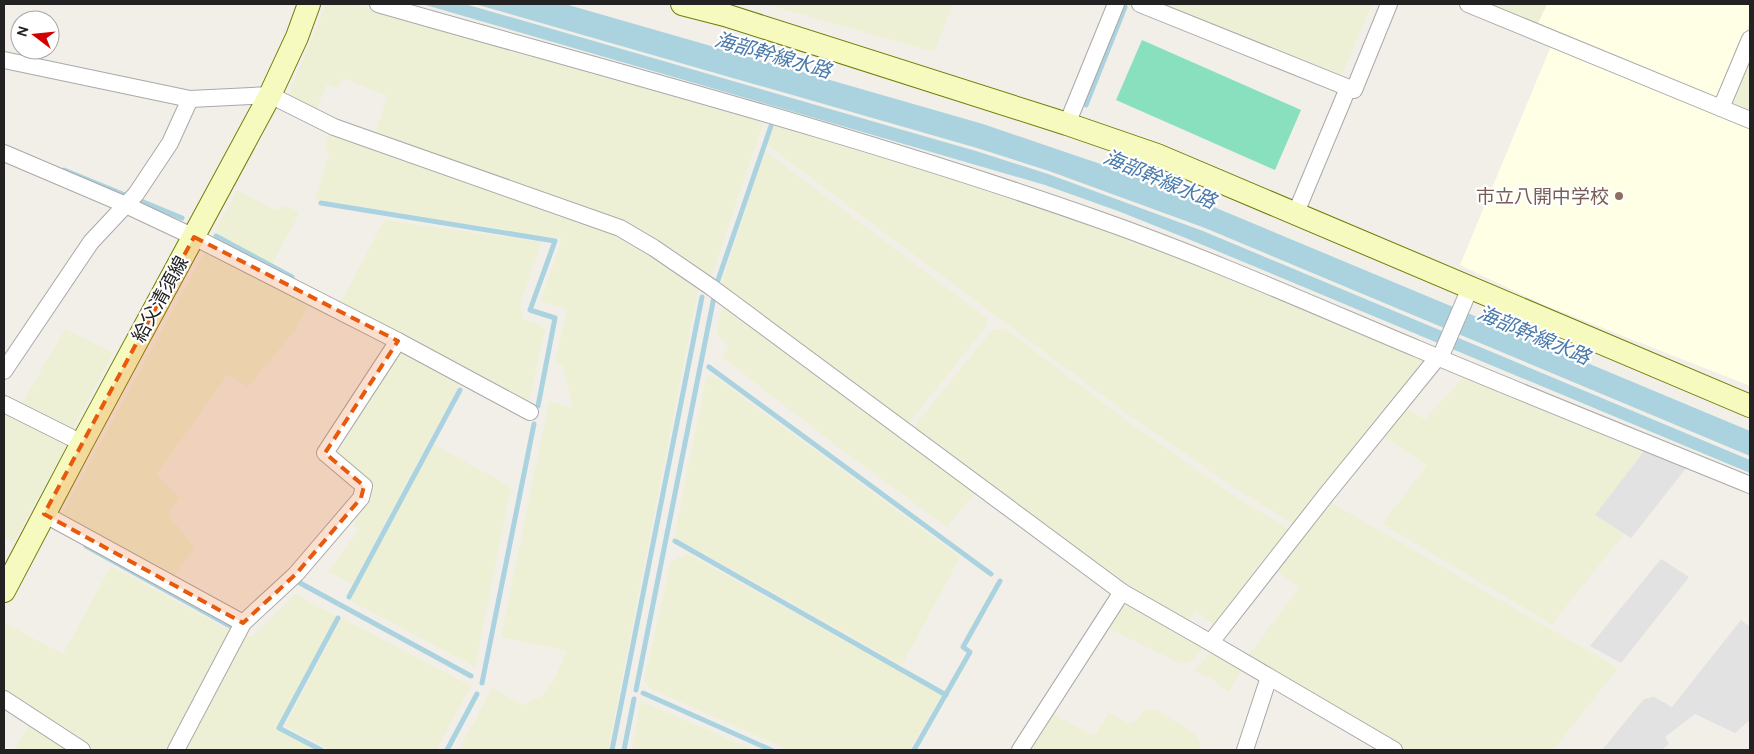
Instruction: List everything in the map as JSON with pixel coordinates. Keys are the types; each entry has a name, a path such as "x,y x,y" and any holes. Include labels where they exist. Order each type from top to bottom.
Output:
{"street":[{"name":"給父清須線","path":"4,591 270,95 297,36 309,4"},
{"path":"378,4 822,130 988,181 1102,220 1194,255 1750,485"},
{"path":"682,4 727,10 1157,155 1295,215 1466,298 1750,406"},
{"path":"1067,124 1116,4"},
{"path":"1140,4 1354,90 1389,4"},
{"path":"1468,4 1750,120"},
{"path":"1721,108 1750,39"},
{"path":"4,60 190,99 270,95 334,127 620,228 654,248 711,287 1122,592 1394,750"},
{"path":"1295,215 1348,88"},
{"path":"4,371 91,242 136,194 170,143 190,99"},
{"path":"4,153 126,204 194,237 398,340 530,412"},
{"path":"1211,642 1326,495 1440,356 1466,298"},
{"path":"176,750 243,624 296,574 361,498 364,486 325,452 398,340"},
{"path":"4,404 82,443"},
{"path":"44,514 243,624"},
{"path":"1020,750 1122,592"},
{"path":"1245,750 1269,677"},
{"path":"4,699 82,750"}],"highlighted area":[{"path":"194,237 398,341 325,453 364,486 361,498 296,574 243,623 44,514"}],"shaded area":[{"path":"326,4 355,4 764,120 710,281 655,242 375,135 387,96 342,78 338,88 327,84 316,111 289,94"},
{"path":"764,4 953,4 934,52"},
{"path":"1161,4 1372,4 1342,75"},
{"path":"1486,4 1547,4 1537,25"},
{"name":"市立八開中学校","path":"1547,4 1750,4 1750,22 1713,112 1750,128 1750,386 1542,304 1460,265 1551,46 1537,25"},
{"path":"1750,51 1750,113 1731,105 1730,98"},
{"path":"775,124 977,182 1098,224 1430,360 1297,526 1238,490 1133,418 767,145"},
{"path":"329,132 339,138 618,235 699,285 608,750 459,750 492,688 523,705 541,696 553,681 567,651 501,637 549,401 573,408 563,366 555,362 567,310 541,301 562,239 315,199 329,154 325,146"},
{"path":"765,151 988,319 987,325 908,424 720,288"},
{"path":"237,190 275,210 286,206 300,212 272,264 218,234 216,229"},
{"path":"384,220 542,242 520,304 523,319 539,324 545,330 529,401 341,302"},
{"path":"207,248 309,303 295,330 248,387 228,374 156,475 180,498 169,513 170,517 195,548 172,580 64,523 63,512"},
{"path":"723,304 976,492 947,527 843,451 722,357 729,346 716,334"},
{"path":"1004,328 1130,423 1233,495 1287,528 1290,536 1218,628 1196,611 1186,624 1125,588 915,435 915,425 992,330"},
{"path":"65,329 113,353 71,432 20,407"},
{"path":"405,352 461,382 352,584 328,572 359,530 353,523 368,502 372,492 372,484 335,451 395,353"},
{"path":"711,374 960,557 902,665 676,538 675,532 706,379"},
{"path":"1466,374 1645,450 1595,515 1624,534 1552,624 1382,524 1427,465 1381,435 1403,407 1425,419"},
{"path":"4,410 64,440 67,445 14,542 4,537"},
{"path":"433,444 511,487 475,667 349,600"},
{"path":"1645,450 1687,467 1631,538 1595,515"},
{"path":"1332,503 1618,668 1553,750 1403,750 1246,658 1299,588 1273,568 1323,504"},
{"path":"688,554 942,695 909,750 789,750 649,688 644,681 671,561"},
{"path":"1661,559 1689,577 1621,663 1590,646"},
{"path":"111,566 233,632 171,750 92,750 4,693 5,623 63,654"},
{"path":"295,594 336,616 276,728 315,750 183,750 246,634 252,637"},
{"path":"1132,605 1201,644 1202,649 1189,663 1181,664 1110,629 1109,626 1122,606"},
{"path":"342,618 471,686 436,750 330,750 285,726"},
{"path":"1741,620 1750,627 1750,720 1735,733 1695,714 1665,737 1669,744 1661,750 1602,750 1644,699 1654,697 1672,707"},
{"path":"1212,651 1244,667 1228,692 1210,678 1196,672 1195,669"},
{"path":"641,701 754,750 632,750"},
{"path":"1143,710 1156,710 1193,732 1201,744 1199,750 1031,750 1053,714 1094,736 1109,713 1130,724 1141,717"},
{"path":"29,725 69,750 15,750"}],"green space":[{"path":"1142,40 1301,110 1275,170 1116,100"}],"water":[{"path":"422,4 465,4 976,151 1048,174 1203,231 1750,460 1750,473 1198,243 1118,211 1045,185"},
{"path":"475,4 565,4 983,124 1124,172 1209,205 1750,431 1750,456 1205,228 1049,171 977,148"}],"waterway":[{"path":"1086,105 1125,7"},
{"path":"717,283 771,126"},
{"path":"64,170 125,195"},
{"path":"141,201 182,218"},
{"path":"321,203 555,241 530,310 555,318 538,406"},
{"path":"216,236 292,277"},
{"path":"612,750 702,297"},
{"path":"636,690 714,297"},
{"path":"709,367 991,574"},
{"path":"349,597 460,390"},
{"path":"482,683 534,424"},
{"path":"675,541 946,695"},
{"path":"86,546 230,626"},
{"path":"914,750 970,652 963,647 1000,581"},
{"path":"300,583 471,676"},
{"path":"321,750 279,728 338,618"},
{"path":"643,693 771,750"},
{"path":"447,750 477,694"},
{"path":"624,750 634,699"}],"place":[{"name":"市立八開中学校","path":"1619,196"}],"water label":[{"name":"海部幹線水路","path":"773,55"},
{"name":"海部幹線水路","path":"1160,179"},
{"name":"海部幹線水路","path":"1534,335"}]}
